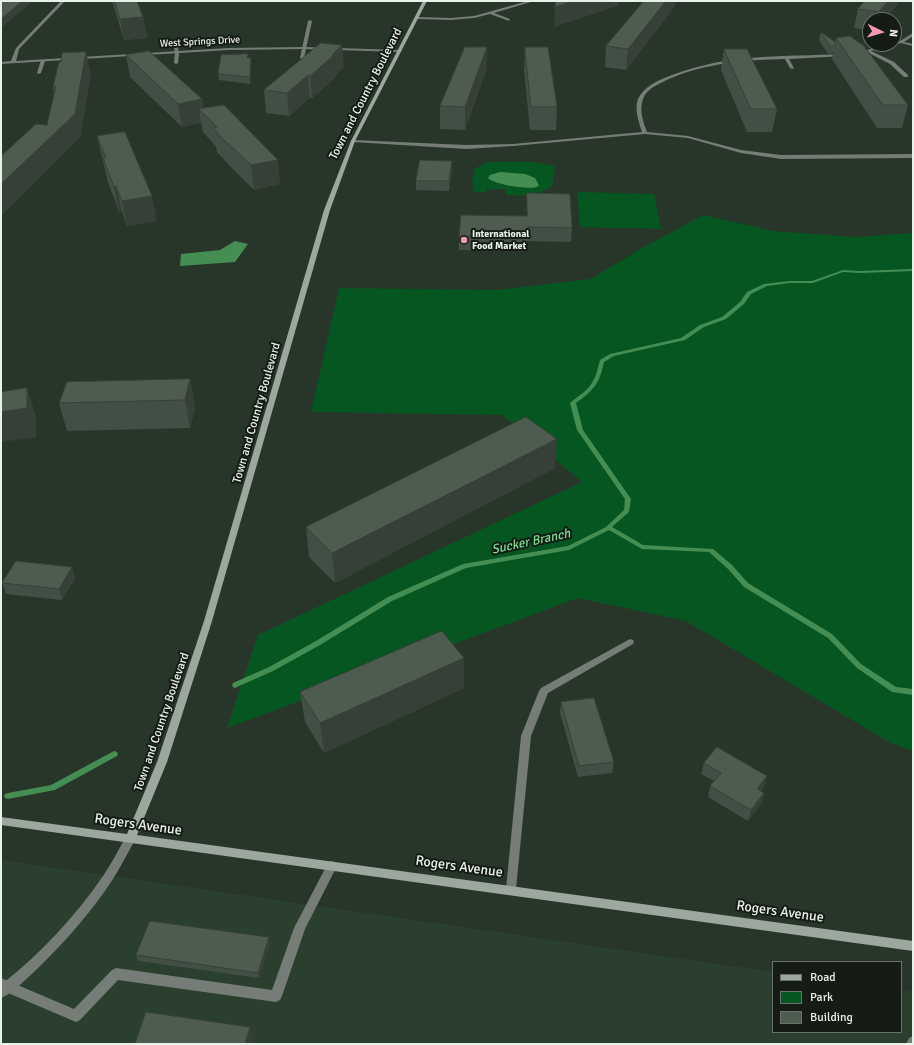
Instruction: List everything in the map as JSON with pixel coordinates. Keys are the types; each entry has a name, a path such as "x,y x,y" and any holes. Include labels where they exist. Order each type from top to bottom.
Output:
{"street":[{"path":"13,62 18,49 63,1"},
{"name":"Town and Country Boulevard","path":"130,839 162,762 208,621 327,210 353,141 425,1"},
{"path":"417,18 457,18 491,13 532,1"},
{"path":"491,13 509,20"},
{"path":"302,58 310,21"},
{"path":"902,41 913,34"},
{"path":"175,42 177,52 176,63"},
{"path":"902,42 913,45"},
{"name":"West Springs Drive","path":"1,63 177,52 305,48 400,51"},
{"path":"854,54 863,52"},
{"path":"870,52 892,63 906,76"},
{"path":"644,133 639,114 639,105 643,95 652,86 665,79 700,65 742,58 787,58 847,55"},
{"path":"787,58 792,68"},
{"path":"39,73 43,61"},
{"path":"353,141 466,147 513,145 644,133 688,137 741,151 781,157 913,156"},
{"path":"511,889 526,736 544,692 630,642"},
{"name":"Rogers Avenue","path":"1,821 511,889 913,946"},
{"path":"3,988 37,962 102,886 130,839"},
{"path":"3,988 76,1016 116,974 276,996 300,928 332,866"}],"shaded area":[{"path":"500,172 525,174 535,178 539,185 533,188 519,187 496,182 488,178 490,175"},
{"path":"235,241 248,244 235,262 180,266 181,254 220,250"},
{"path":"1,860 772,972 772,1033 902,1033 902,990 913,992 913,1044 1,1044"}],"green space":[{"path":"487,162 534,162 555,166 552,187 532,196 506,195 505,189 487,189 486,192 474,192 474,186 472,185 474,169"},
{"path":"577,192 654,194 661,229 580,227"},
{"path":"703,215 773,231 857,237 913,233 913,751 889,742 686,621 578,598 227,728 258,635 582,482 502,415 311,412 339,288 496,290 591,279 635,252"}],"building":[{"path":"1,1 23,1 1,19"},
{"path":"115,1 137,1 143,17 120,19"},
{"path":"556,1 574,1 555,7"},
{"path":"644,1 666,1 628,49 606,46"},
{"path":"865,1 888,1 879,12 858,9"},
{"path":"821,32 835,42 835,46 830,46"},
{"path":"850,36 862,45 862,52 868,52 908,105 883,105 836,38"},
{"path":"321,43 342,45 332,55 334,55 310,76 308,75 287,93 264,90"},
{"path":"465,47 487,47 465,107 440,106"},
{"path":"525,47 548,47 557,107 531,107"},
{"path":"724,49 747,49 777,109 751,109"},
{"path":"149,51 202,99 178,104 126,55"},
{"path":"86,52 75,114 1,184 1,156 36,124 47,125 56,86 53,86 59,62 61,62 62,53"},
{"path":"248,54 247,58 251,58 250,77 218,74 221,55"},
{"path":"224,105 278,160 251,165 224,140 213,128 217,127 199,109"},
{"path":"125,132 152,196 122,201 116,186 114,187 103,158 106,158 97,136"},
{"path":"420,160 452,161 449,181 416,181"},
{"path":"527,193 570,194 572,228 528,227 527,237 459,236 461,215 527,216"},
{"path":"190,379 185,400 59,403 67,382"},
{"path":"27,388 27,408 1,412 1,392"},
{"path":"526,417 557,439 332,553 306,527"},
{"path":"16,561 72,567 59,589 2,583"},
{"path":"442,631 464,658 320,723 300,692"},
{"path":"594,698 614,762 579,766 561,702"},
{"path":"717,747 767,776 757,789 764,793 751,810 710,786 721,773 704,763"},
{"path":"150,921 269,937 258,973 136,955"},
{"path":"146,1012 250,1027 245,1044 135,1044"}],"waterway":[{"name":"Sucker Branch","path":"235,685 271,669 318,643 390,599 465,566 569,548 608,528 627,511 628,499 580,430 573,403 593,386 602,361 612,355 683,339 702,326 724,318 742,303 749,293 766,285 790,282 813,282 843,271 860,272 913,270"},
{"path":"611,529 642,547 711,550 730,567 746,585 830,636 859,666 894,690 913,692"},
{"name":"Sucker Branch","path":"8,796 52,788 114,754"}],"place":[{"name":"International Food Market","path":"464,240"}]}
